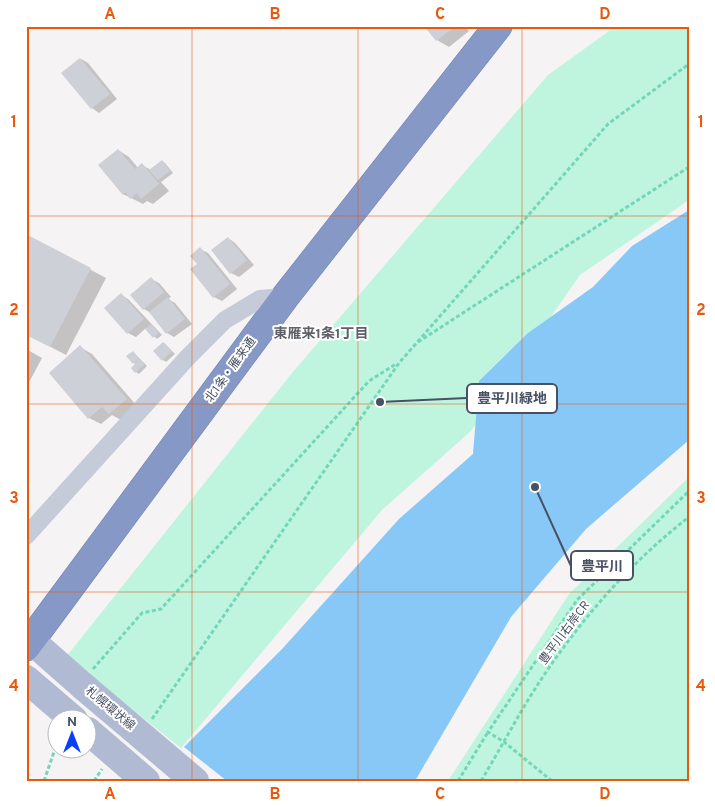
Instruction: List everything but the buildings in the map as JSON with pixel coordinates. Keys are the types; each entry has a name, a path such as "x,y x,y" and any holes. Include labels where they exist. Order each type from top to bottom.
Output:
{"highway":[{"name":"北1条・雁来通","path":"28,641 285,297 498,26"}],"main road":[{"name":"札幌環状線","path":"28,641 87,679 195,781"},
{"path":"26,680 55,710"},
{"path":"98,740 146,781"}],"street":[{"path":"26,536 188,356 225,320 260,299 285,297"}],"path":[{"path":"147,726 399,362 608,124 689,64"},
{"path":"414,344 689,167"},
{"path":"87,679 142,613 161,609 369,381 399,362"},
{"path":"458,781 488,732 577,600 689,491"},
{"name":"豊平川右岸CR","path":"481,781 534,691 598,604 638,561 689,516"},
{"path":"488,732 504,742 552,781"},
{"path":"44,781 51,760"},
{"path":"94,781 98,772 105,766"}],"green space":[{"path":"616,26 689,26 689,200 580,275 471,431 382,510 181,748 66,657 292,373 548,75"},
{"path":"689,477 689,781 448,781 569,594"}],"water":[{"path":"689,210 689,440 586,529 511,617 415,781 227,781 184,747 283,648 399,519 473,454 479,381 528,333 593,287 632,246"}],"place":[{"name":"豊平川緑地","path":"380,402"},
{"name":"豊平川","path":"535,487"}],"district":[{"name":"東雁来1条1丁目","path":"321,334"}]}
